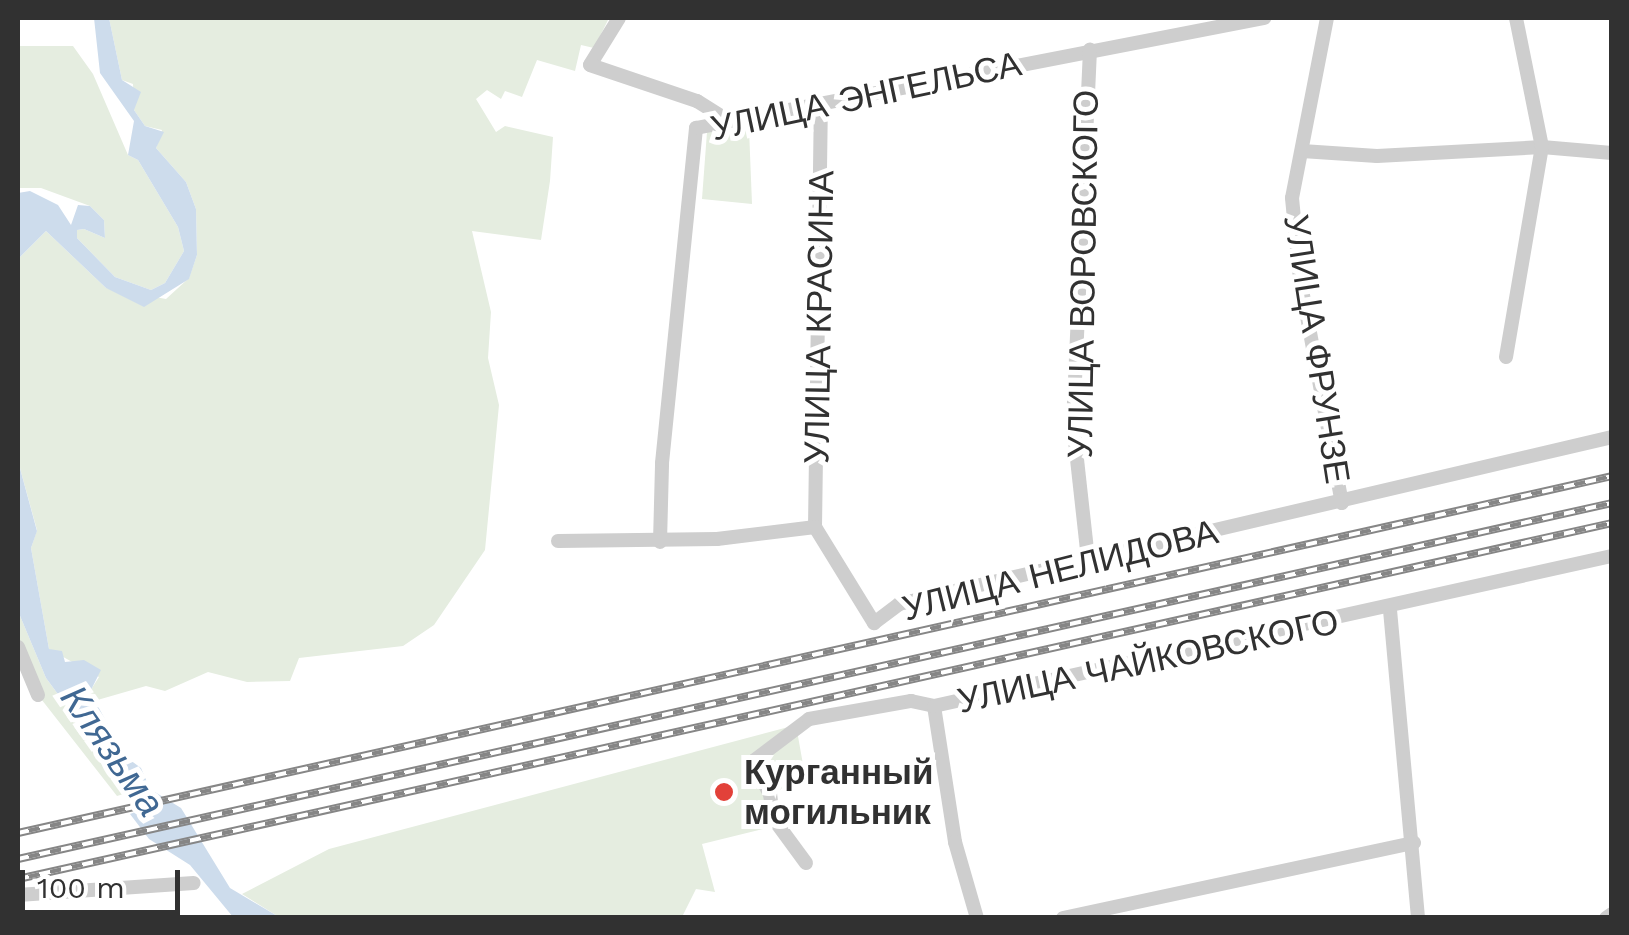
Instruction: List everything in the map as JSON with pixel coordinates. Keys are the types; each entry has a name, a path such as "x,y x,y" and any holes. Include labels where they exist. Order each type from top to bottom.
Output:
{"street":[{"path":"619,18 590,65 696,101 728,120"},
{"name":"УЛИЦА ЭНГЕЛЬСА","path":"660,542 662,463 696,128 1264,18"},
{"name":"УЛИЦА ФРУНЗЕ","path":"1327,18 1292,198 1300,280 1342,503"},
{"path":"1506,357 1542,148 1516,18"},
{"name":"УЛИЦА ВОРОВСКОГО","path":"1088,559 1073,424 1090,49"},
{"name":"УЛИЦА КРАСИНА","path":"816,527 821,106"},
{"path":"1302,151 1378,156 1542,148 1612,153"},
{"name":"УЛИЦА НЕЛИДОВА","path":"816,527 874,624 900,604 1612,437"},
{"path":"558,541 660,542 816,527"},
{"name":"УЛИЦА ЧАЙКОВСКОГО","path":"806,863 773,818 770,794 752,762 830,711 912,700 934,706 1390,610 1612,556"},
{"path":"1390,610 1418,918"},
{"path":"18,646 38,694"},
{"path":"934,706 954,842 977,918"},
{"path":"1063,918 1414,843"},
{"path":"18,895 194,884"}],"shaded area":[{"path":"109,18 609,18 594,48 581,45 575,71 537,60 522,97 505,91 501,99 487,90 476,99 496,132 505,126 553,137 550,181 541,240 472,231 491,312 488,358 499,405 485,550 434,625 403,646 299,658 290,681 247,682 208,672 165,691 146,686 94,701 90,691 99,677 49,649 31,548 37,530 18,461 18,259 46,231 106,288 166,299 189,278 197,255 196,209 186,182 156,148 162,130 145,126 134,110 133,84 122,80"},
{"path":"18,46 73,46 93,74 128,155 138,160 178,227 184,251 165,283 151,290 115,277 77,238 77,230 84,229 105,238 104,220 90,206 41,188 18,188"},
{"path":"749,129 752,204 702,199 707,132"},
{"path":"18,611 46,678 130,792 117,796 38,695 18,647"},
{"path":"796,725 804,770 769,799 771,827 702,844 715,892 696,889 682,917 279,917 242,894 329,849"}],"water":[{"path":"94,18 109,18 122,80 141,92 134,110 145,126 164,132 156,148 186,182 196,209 197,255 189,279 144,307 106,288 46,231 18,259 18,193 30,191 58,205 71,225 78,205 90,206 104,220 105,238 84,229 77,230 77,238 115,277 151,290 165,283 184,251 178,227 138,160 128,155 134,121 100,73"},
{"name":"Клязьма","path":"18,461 37,531 31,548 49,649 62,651 65,662 84,660 101,670 90,692 126,757 141,768 150,789 181,808 230,888 279,917 233,917 190,865 149,839 130,814 143,809 46,678 18,611"}],"railway":[{"path":"18,833 1612,476"},
{"path":"18,859 1612,503"},
{"path":"18,879 1612,523"}],"place":[{"name":"Курганный могильник","path":"724,792"}]}
